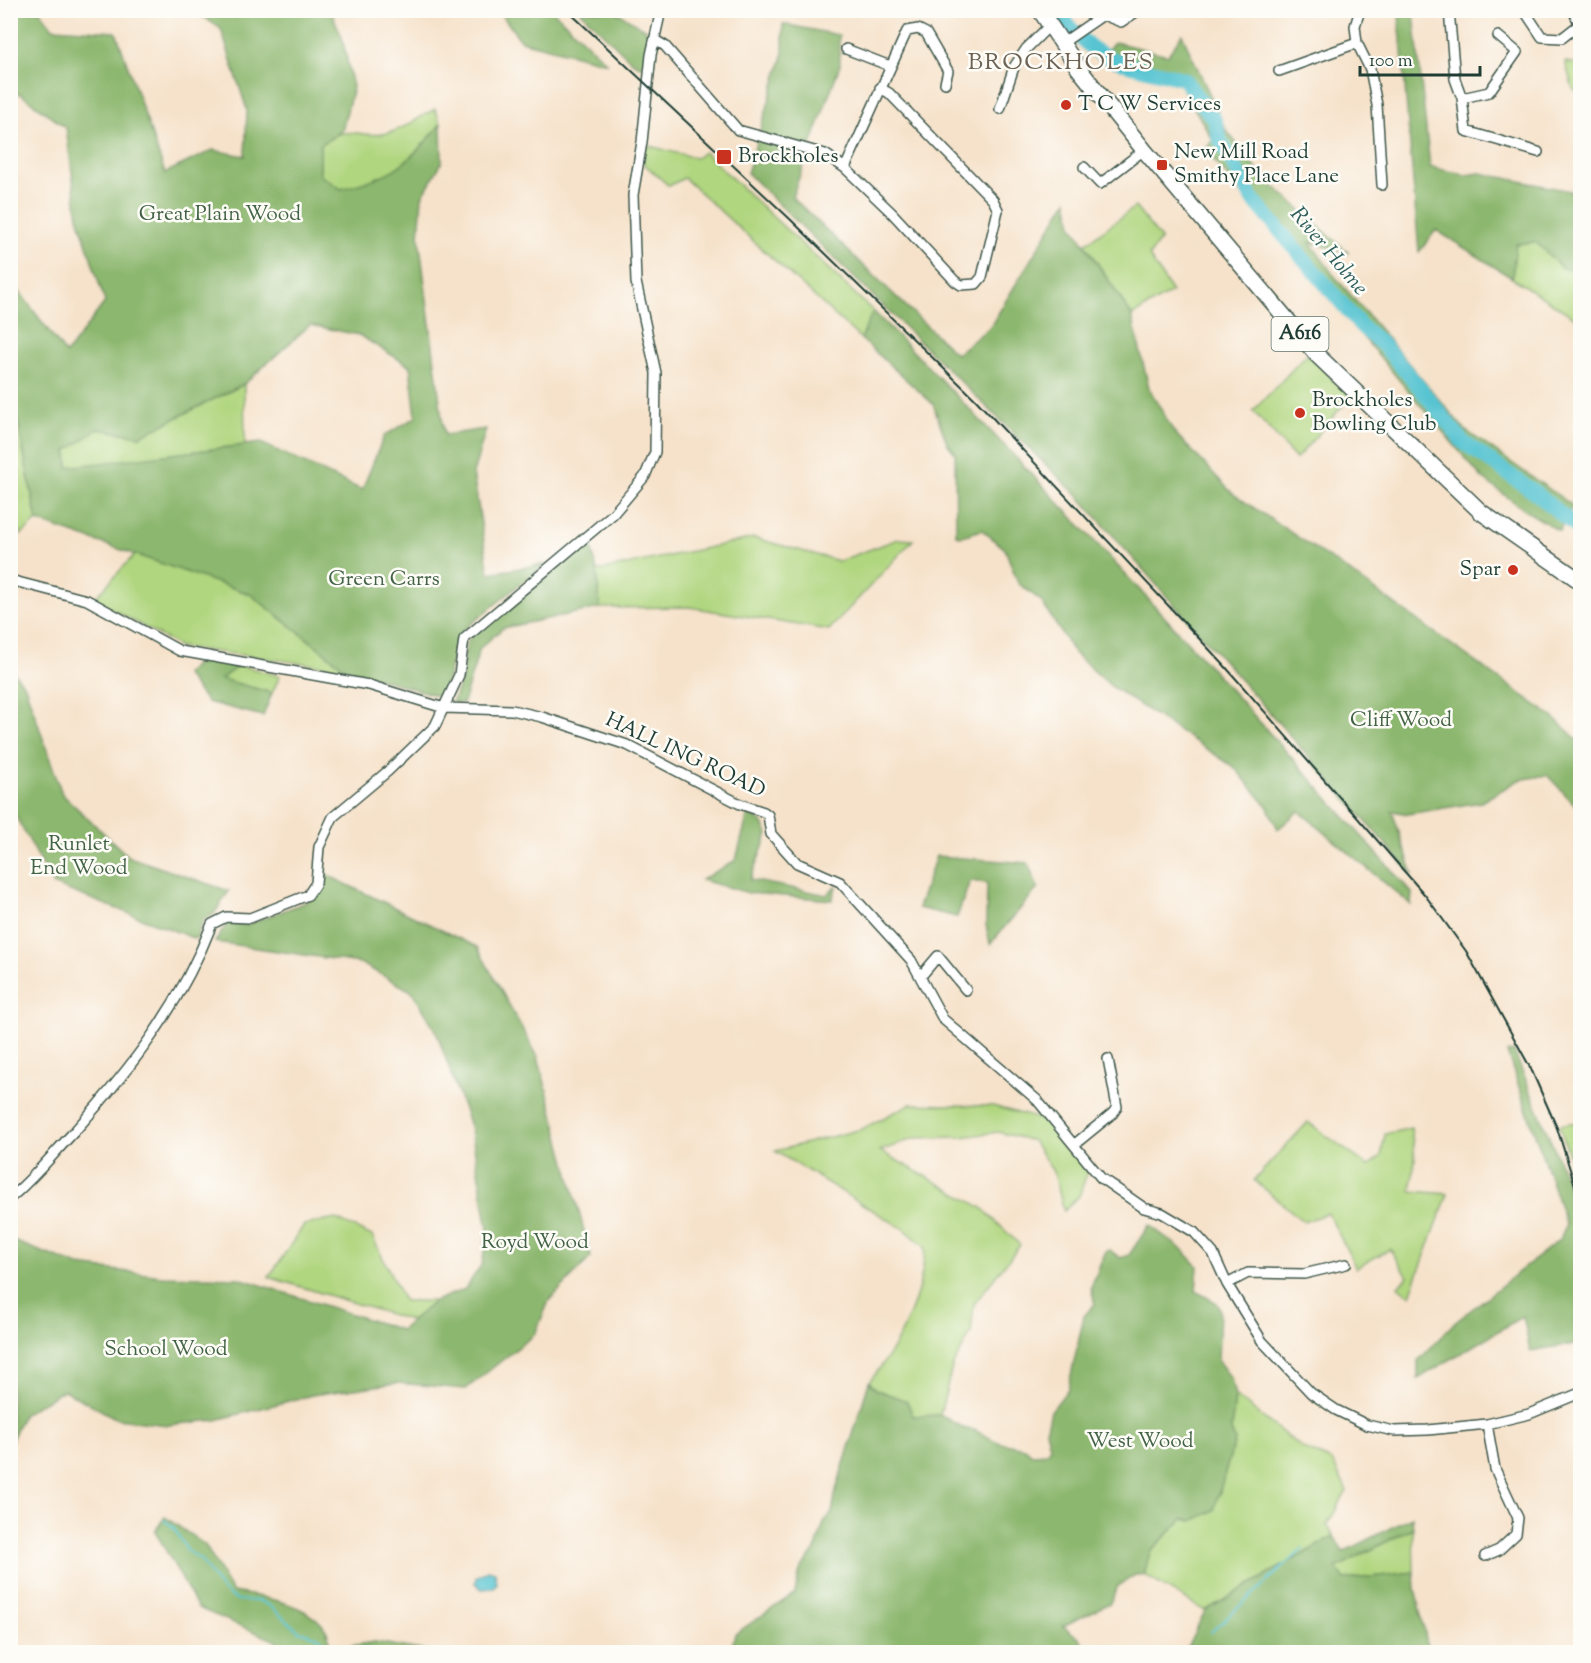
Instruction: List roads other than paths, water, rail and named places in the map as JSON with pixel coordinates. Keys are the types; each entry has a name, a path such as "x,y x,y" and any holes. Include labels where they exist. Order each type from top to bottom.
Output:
{"main road":[{"name":"A616","path":"1041,10 1049,26 1065,42 1144,150 1317,355 1481,512 1581,581"},
{"path":"1576,10 1581,18"}],"street":[{"path":"10,1198 44,1165 136,1061 159,1029 196,961 212,924 226,917 250,918 306,897 316,883 319,847 333,818 388,771 435,726 459,675 464,639 613,514 645,476 655,452 656,373 636,282 633,195 642,142 645,103 661,10"},
{"path":"1065,42 1102,13 1121,22 1139,10"},
{"path":"1449,10 1455,79 1462,98 1466,131 1539,152"},
{"path":"1524,10 1542,37 1562,38 1581,24"},
{"path":"1363,11 1355,26 1357,43 1370,69 1377,105 1382,185"},
{"path":"1000,109 1014,67 1026,49 1049,26"},
{"path":"845,168 890,66 908,32 918,29 926,33 946,64 948,71 945,83"},
{"path":"1462,98 1489,92 1517,52 1498,36"},
{"path":"655,40 665,46 738,130 825,154 845,168 956,281 961,285 976,284 982,277 998,210 993,200 935,138 889,93 880,88"},
{"path":"1279,71 1357,43"},
{"path":"846,49 890,66"},
{"path":"1084,167 1100,184 1144,150"},
{"name":"HALL ING ROAD","path":"10,580 87,600 180,651 369,685 444,708 512,710 542,717 627,745 740,804 764,812 768,815 771,834 797,863 840,882 911,960 943,1019 954,1031 1037,1100 1101,1178 1144,1208 1162,1213 1194,1232 1213,1253 1227,1284 1262,1341 1311,1393 1336,1410 1367,1425 1394,1431 1428,1431 1487,1424 1529,1414 1581,1393"},
{"path":"921,976 938,957 966,990"},
{"path":"1075,1144 1113,1113 1117,1107 1108,1059"},
{"path":"1227,1284 1248,1273 1304,1275 1346,1264"},
{"path":"1485,1556 1499,1550 1516,1534 1518,1518 1495,1469 1487,1424"}],"water":[{"path":"488,1570 495,1572 497,1583 493,1588 482,1589 475,1583 476,1577"}],"waterway":[{"name":"River Holme","path":"1057,10 1071,28 1098,52 1128,64 1184,79 1215,121 1220,140 1251,197 1361,326 1383,345 1463,442 1537,494 1580,530"},
{"path":"164,1520 174,1528 187,1550 201,1560 220,1588 230,1596 238,1600 260,1601 270,1606 299,1631 319,1637 330,1645 381,1652"},
{"path":"1211,1632 1304,1548"}],"railway":[{"path":"567,10 790,219 974,398 1223,664 1425,895 1466,951 1531,1069 1557,1128 1580,1201"}],"place":[{"name":"T C W Services","path":"1066,105"},
{"name":"Brockholes","path":"724,157"},
{"name":"New Mill Road Smithy Place Lane","path":"1162,165"},
{"name":"Brockholes Bowling Club","path":"1300,413"},
{"name":"Spar","path":"1513,570"}],"district":[{"name":"BROCKHOLES","path":"1061,63"}],"park label":[{"name":"Great Plain Wood","path":"220,215"},
{"name":"Green Carrs","path":"384,580"},
{"name":"Cliff Wood","path":"1401,721"},
{"name":"Runlet End Wood","path":"79,857"},
{"name":"Royd Wood","path":"535,1243"},
{"name":"School Wood","path":"166,1350"},
{"name":"West Wood","path":"1140,1442"}]}
